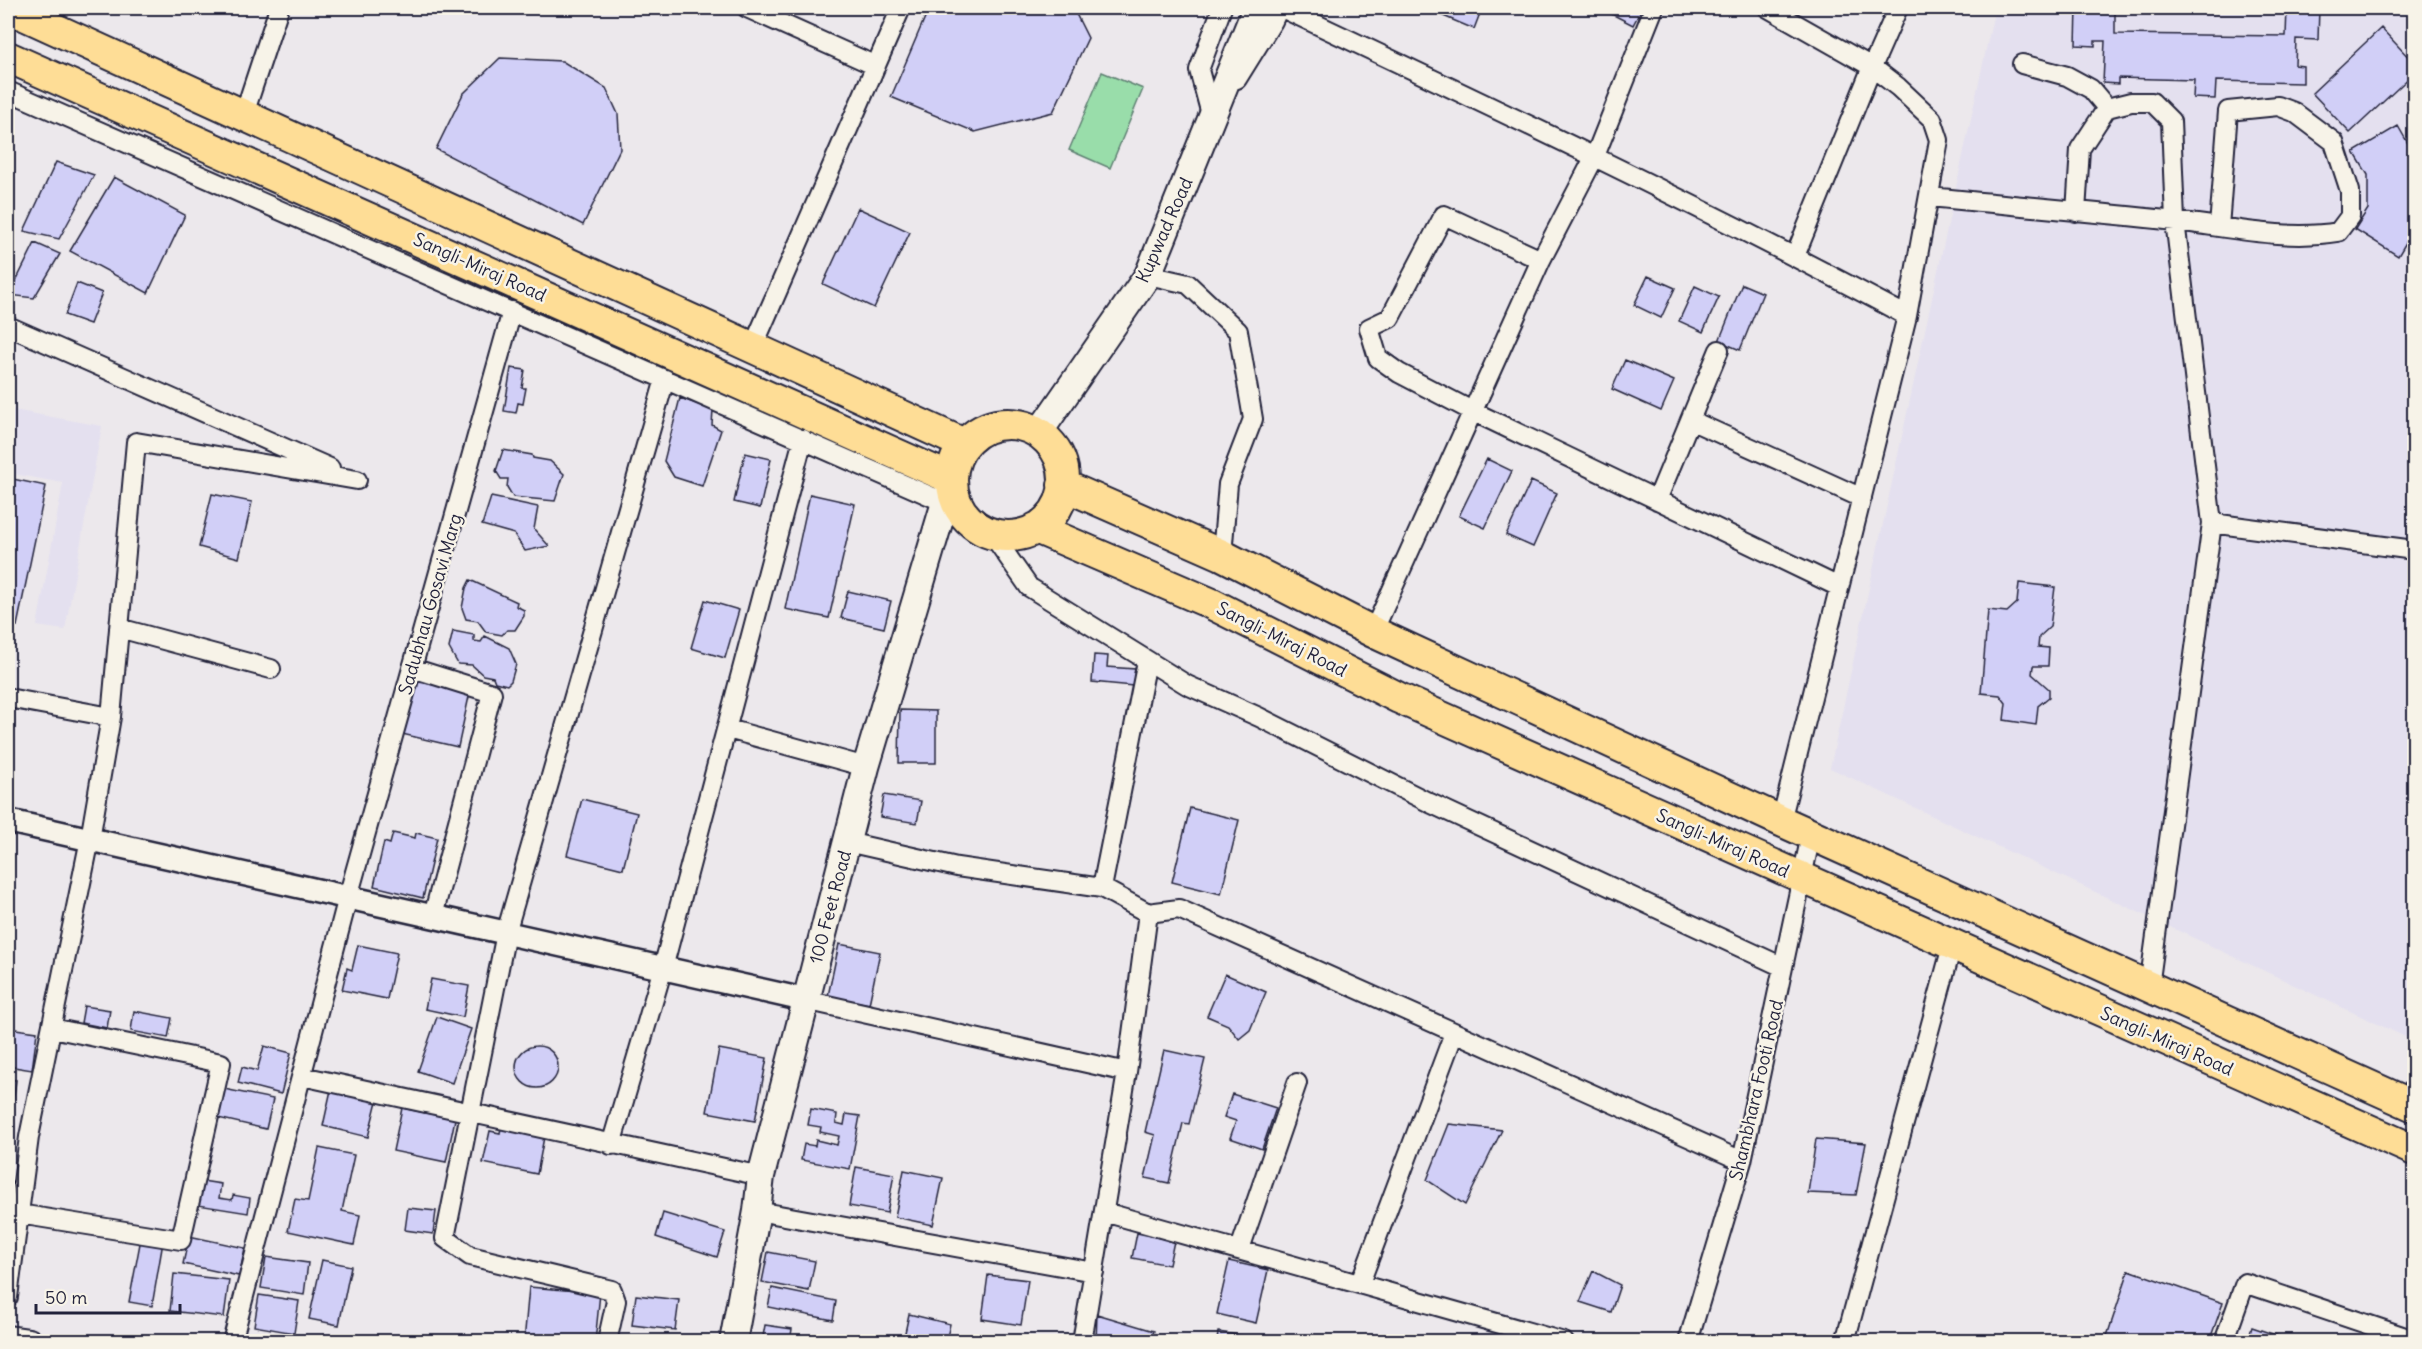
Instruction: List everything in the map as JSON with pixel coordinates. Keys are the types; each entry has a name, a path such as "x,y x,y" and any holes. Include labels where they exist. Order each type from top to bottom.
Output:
{"highway":[{"path":"9,8 964,444"},
{"name":"Sangli-Miraj Road","path":"8,57 948,490"},
{"path":"996,425 1015,425 1038,434 1048,441 1059,456 1064,474 1063,493 1056,510 1036,528 1010,536 992,534 975,526 962,513 954,496 948,490 955,461 964,444 979,432 996,425"},
{"path":"1063,485 1222,555 1373,632 1811,835 2415,1106"},
{"name":"Sangli-Miraj Road","path":"1036,528 1210,603 1399,698 1952,946 2415,1150"}],"main road":[{"name":"Kupwad Road","path":"1038,434 1148,275 1256,8"},
{"name":"100 Feet Road","path":"733,1341 757,1212 761,1176 805,1000 866,767 948,490"},
{"path":"8,1339 28,1341"}],"street":[{"path":"244,114 279,8"},
{"path":"747,8 876,66"},
{"path":"753,347 901,8"},
{"path":"1212,118 1199,70 1222,8"},
{"path":"1212,118 1280,8 1595,156 1795,256 1907,316"},
{"path":"1373,632 1541,260 1595,156 1654,8"},
{"path":"1768,8 1872,67 1898,87 1932,119 1939,140 1907,316 1781,821"},
{"path":"1795,256 1898,8"},
{"path":"2022,64 2067,76 2091,89 2107,108"},
{"path":"8,91 803,440 948,490"},
{"path":"2076,212 2080,149 2107,108 2131,102 2152,102 2171,121 2175,221 2212,523 2149,987"},
{"path":"1929,196 2218,227 2312,236 2338,232 2350,216 2350,191 2334,142 2294,112 2278,106 2228,111 2218,227"},
{"path":"1541,260 1444,215 1390,318 1369,328 1378,358 1399,373 1472,411 1839,587"},
{"path":"1148,275 1188,284 1238,331 1253,419 1228,484 1222,555"},
{"name":"Sadubhau Gosavi Marg","path":"232,1341 348,897 512,311"},
{"path":"8,326 357,480 136,442 111,717 90,839 29,1137 8,1297"},
{"path":"1657,500 1719,350"},
{"path":"607,1341 616,1300 612,1290 470,1256 445,1238 506,933 665,379"},
{"path":"1690,420 1862,498"},
{"path":"611,1145 663,968 803,440"},
{"path":"2212,523 2415,550"},
{"path":"992,534 1029,587 1187,685 1259,717 1430,803 1784,967"},
{"path":"119,628 271,669"},
{"path":"1102,888 1147,661"},
{"path":"412,668 492,693 433,916"},
{"path":"8,698 111,717"},
{"path":"728,729 866,767"},
{"path":"8,821 1127,1072"},
{"name":"Shambhara Footi Road","path":"1688,1341 1742,1161 1811,835"},
{"path":"847,842 957,867 1102,888 1148,913 1179,909 1742,1161"},
{"path":"1082,1341 1127,1072 1148,913"},
{"path":"1845,1341 1952,946"},
{"path":"19,1214 181,1240 221,1063 51,1028"},
{"path":"1360,1283 1454,1033"},
{"path":"302,1076 761,1176"},
{"path":"1240,1249 1297,1083"},
{"path":"757,1212 1094,1272"},
{"path":"1104,1212 1564,1341"},
{"path":"2224,1341 2245,1283 2415,1340"}],"shaded area":[{"path":"1995,8 2414,8 2414,1041 1830,768"},
{"path":"8,409 102,426 65,630 37,626 63,483 8,473"}],"green space":[{"path":"1102,72 1143,89 1110,168 1069,150"}],"building":[{"path":"929,8 1073,8 1088,38 1053,112 975,132 891,97"},
{"path":"1444,8 1482,8 1474,29 1441,15"},
{"path":"1600,8 1642,8 1633,25"},
{"path":"2077,8 2115,8 2115,34 2286,36 2287,8 2319,8 2318,40 2296,39 2295,65 2303,66 2303,83 2216,81 2215,99 2193,98 2194,80 2118,78 2118,84 2103,83 2105,41 2095,41 2095,46 2076,45"},
{"path":"2411,8 2414,8 2414,35 2411,35"},
{"path":"2381,28 2414,63 2414,73 2350,133 2312,93"},
{"path":"500,58 562,61 606,88 618,114 620,149 583,225 436,149 463,94"},
{"path":"2398,126 2414,154 2410,209 2414,213 2414,229 2398,256 2355,229 2368,209 2368,175 2354,152"},
{"path":"56,162 94,175 59,239 24,231"},
{"path":"114,177 185,215 148,293 70,251"},
{"path":"858,208 910,232 874,308 823,284"},
{"path":"35,243 60,254 34,298 9,295"},
{"path":"1648,276 1675,288 1661,318 1634,305"},
{"path":"77,283 102,293 90,324 65,315"},
{"path":"1742,284 1763,293 1740,350 1719,341"},
{"path":"1695,286 1719,297 1703,332 1679,321"},
{"path":"1625,360 1674,381 1661,411 1612,389"},
{"path":"511,368 525,370 522,388 526,388 523,404 518,403 516,413 504,411"},
{"path":"680,398 713,410 712,425 721,430 702,486 674,477 664,461"},
{"path":"503,450 550,461 564,474 555,501 513,497 507,487 508,479 501,479 496,471"},
{"path":"745,453 771,459 760,508 734,502"},
{"path":"1487,459 1512,471 1485,528 1459,516"},
{"path":"8,478 46,486 17,626 8,624"},
{"path":"1531,481 1557,493 1533,547 1506,535"},
{"path":"212,494 252,502 239,558 199,547"},
{"path":"810,494 855,504 829,618 785,609"},
{"path":"491,497 538,507 534,529 549,546 525,551 514,534 482,525"},
{"path":"470,580 517,602 516,606 524,610 524,616 515,630 507,630 502,635 486,632 478,621 466,619 462,608"},
{"path":"2019,583 2055,587 2050,627 2039,637 2038,647 2049,648 2048,666 2033,666 2032,674 2049,689 2049,697 2038,706 2036,725 2004,720 2006,703 2000,695 1981,693 1988,610 2007,612 2017,603"},
{"path":"848,591 891,601 884,628 841,618"},
{"path":"705,600 739,610 725,658 691,648"},
{"path":"453,631 474,635 474,641 481,642 485,636 509,648 516,664 511,681 507,685 495,682 493,677 483,675 472,665 458,664 449,648"},
{"path":"1094,655 1108,656 1107,667 1135,669 1133,686 1092,682"},
{"path":"414,681 470,692 458,747 402,734"},
{"path":"900,710 936,711 936,763 899,763"},
{"path":"884,795 921,801 917,823 880,817"},
{"path":"582,799 637,813 623,869 567,855"},
{"path":"1190,808 1239,820 1221,894 1172,882"},
{"path":"393,833 415,838 416,833 437,838 423,898 374,886 384,842 390,844"},
{"path":"839,944 880,952 869,1004 828,996"},
{"path":"358,945 397,953 387,999 342,990 347,968 352,970"},
{"path":"1225,974 1266,992 1250,1030 1239,1039 1228,1025 1207,1016"},
{"path":"431,979 469,986 463,1017 425,1009"},
{"path":"84,1006 110,1010 107,1028 81,1023"},
{"path":"134,1011 172,1018 168,1038 131,1031"},
{"path":"437,1017 471,1029 452,1083 418,1071"},
{"path":"8,1028 37,1032 32,1070 8,1066"},
{"path":"264,1046 291,1053 281,1094 238,1083 242,1067 257,1071"},
{"path":"537,1046 545,1047 552,1052 557,1059 557,1075 552,1082 545,1087 537,1088 529,1087 522,1082 517,1075 516,1067 517,1059 522,1052 529,1047"},
{"path":"719,1049 767,1058 755,1121 707,1112"},
{"path":"1164,1050 1205,1059 1189,1124 1183,1123 1169,1183 1145,1178 1155,1135 1145,1132"},
{"path":"8,1079 16,1080 8,1146"},
{"path":"224,1089 273,1099 266,1129 218,1118"},
{"path":"331,1090 377,1101 368,1137 323,1126"},
{"path":"1232,1094 1276,1108 1262,1149 1230,1138 1236,1121 1224,1117"},
{"path":"402,1108 455,1119 446,1162 393,1151"},
{"path":"811,1109 837,1114 836,1123 844,1125 846,1114 860,1116 850,1169 801,1160 804,1144 815,1146 816,1140 837,1145 839,1136 820,1132 821,1127 808,1125"},
{"path":"1449,1124 1502,1130 1465,1205 1427,1180"},
{"path":"501,1128 544,1137 537,1174 483,1163 490,1131 500,1133"},
{"path":"1816,1139 1866,1143 1856,1195 1808,1193"},
{"path":"319,1148 354,1155 342,1211 360,1215 354,1245 288,1231 295,1199 308,1201"},
{"path":"856,1167 894,1174 887,1213 849,1206"},
{"path":"904,1170 943,1178 933,1225 895,1217"},
{"path":"202,1181 221,1184 219,1198 232,1200 233,1195 250,1198 248,1213 198,1205"},
{"path":"408,1208 436,1211 433,1234 405,1230"},
{"path":"663,1213 725,1232 717,1257 656,1237"},
{"path":"1137,1233 1174,1241 1169,1265 1132,1258"},
{"path":"189,1236 245,1248 239,1276 183,1264"},
{"path":"141,1238 163,1242 152,1306 129,1302"},
{"path":"768,1252 815,1261 809,1291 762,1282"},
{"path":"266,1257 308,1263 304,1295 261,1288"},
{"path":"322,1260 351,1266 339,1325 309,1319"},
{"path":"1229,1261 1268,1270 1256,1323 1217,1314"},
{"path":"2129,1270 2223,1303 2209,1342 2105,1342"},
{"path":"1593,1271 1620,1285 1611,1312 1580,1302"},
{"path":"174,1274 229,1280 224,1317 170,1311"},
{"path":"988,1275 1028,1280 1021,1325 982,1319"},
{"path":"529,1287 600,1293 595,1342 524,1342"},
{"path":"772,1288 836,1301 833,1320 768,1307"},
{"path":"259,1295 299,1301 294,1333 254,1326"},
{"path":"636,1295 679,1300 675,1330 632,1325"},
{"path":"909,1314 950,1324 946,1342 903,1342"},
{"path":"1097,1314 1154,1331 1150,1342 1096,1342"},
{"path":"765,1325 792,1329 790,1342 762,1342"},
{"path":"2252,1327 2296,1342 2247,1342"},
{"path":"1218,1332 1258,1338 1257,1342 1217,1342"},
{"path":"1164,1335 1197,1342 1163,1342"}]}
